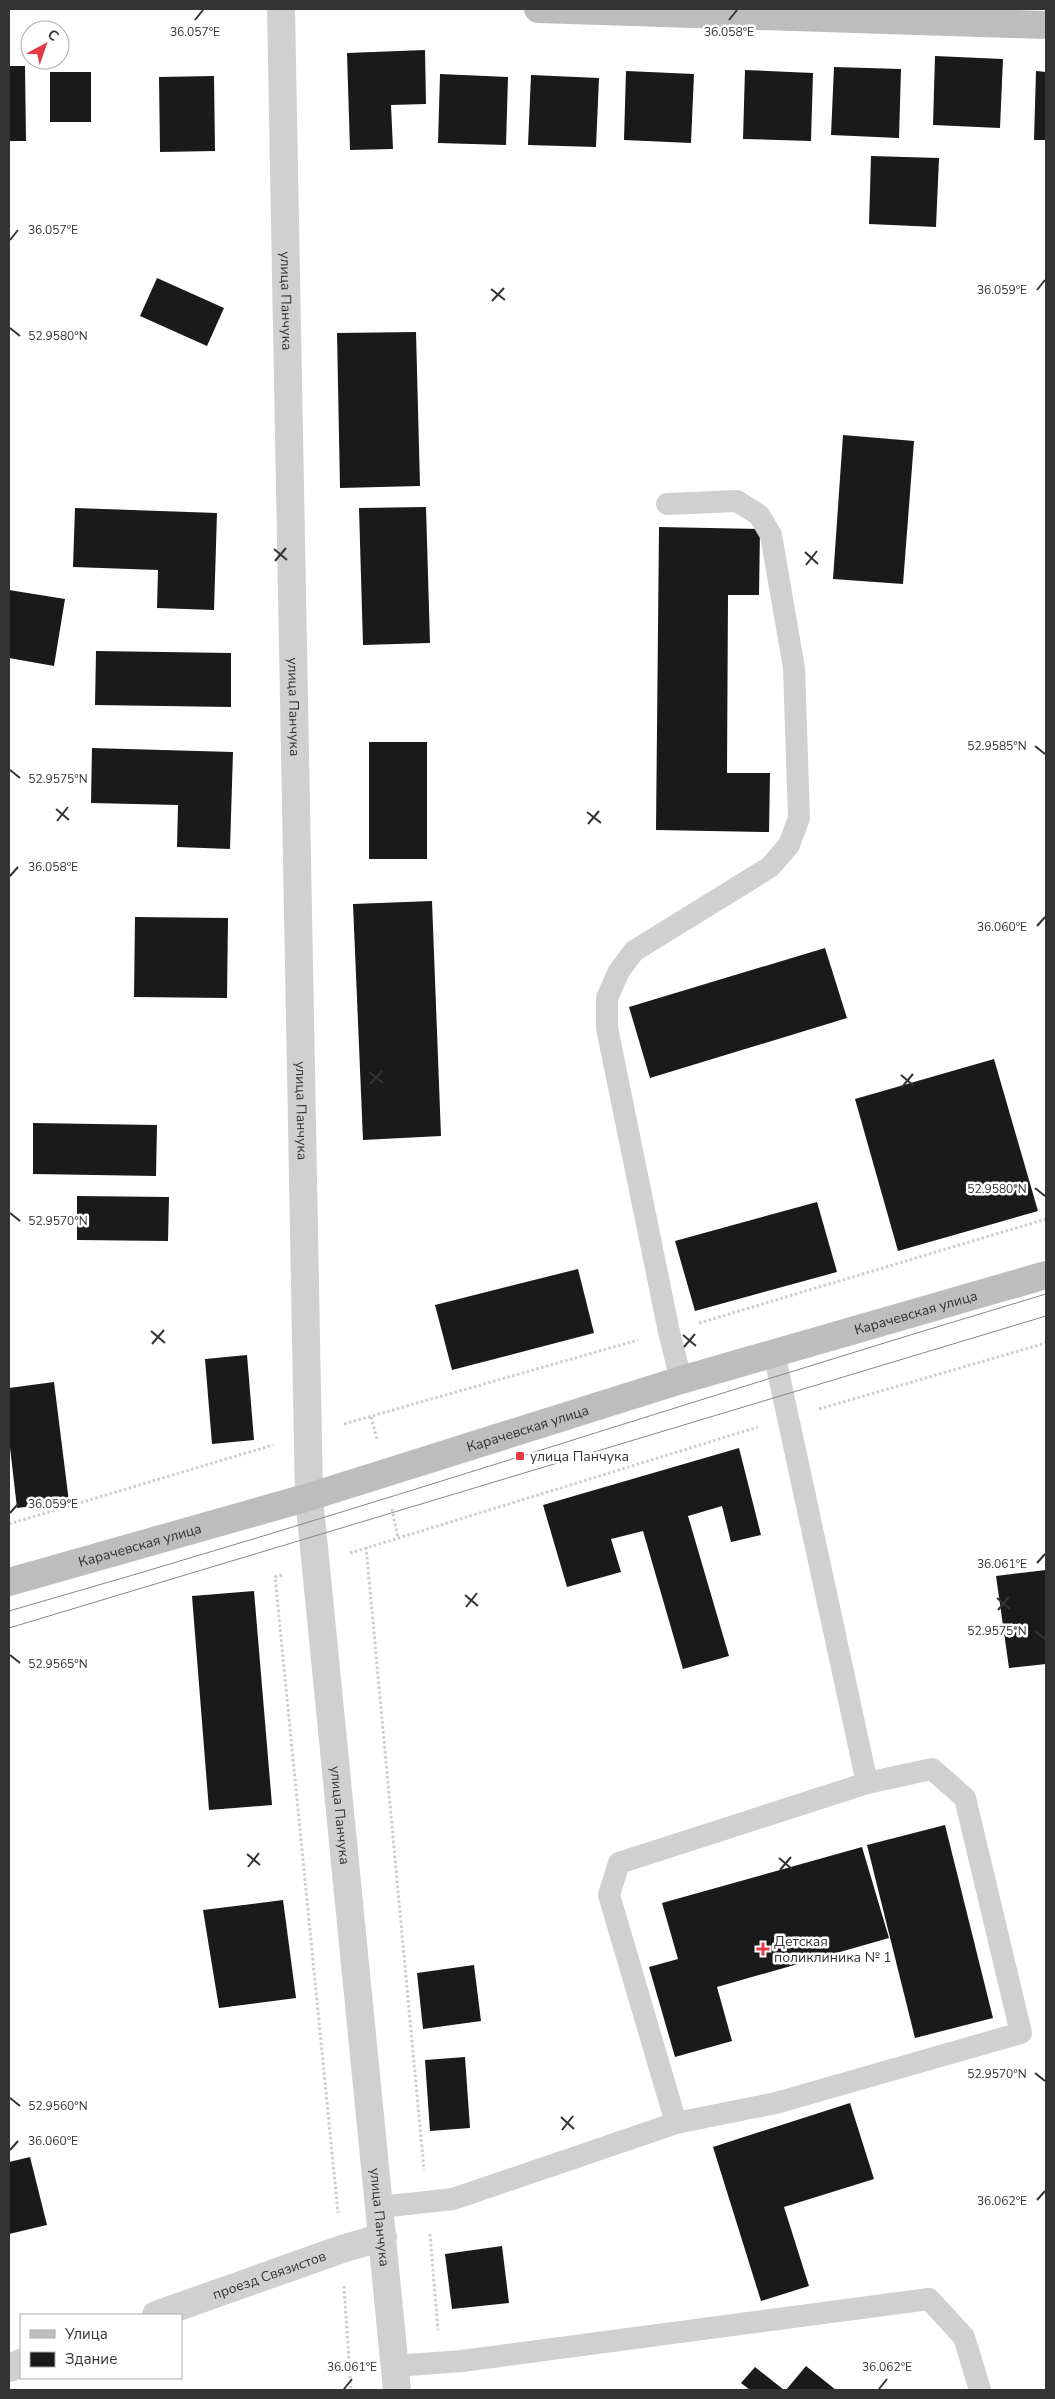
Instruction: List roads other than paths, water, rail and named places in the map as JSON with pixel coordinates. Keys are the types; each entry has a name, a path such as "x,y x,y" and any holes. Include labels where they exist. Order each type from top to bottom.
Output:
{"street":[{"name":"улица Панчука","path":"281,9 309,1497 396,2378"},
{"path":"538,9 1046,25"},
{"name":"Карачевская улица","path":"9,1582 309,1497 681,1380 1046,1275"},
{"name":"проезд Связистов","path":"159,2314 383,2237"}],"lane":[{"path":"667,504 737,501 759,515 771,535 794,668 799,818 789,845 770,867 634,950 619,970 607,998 607,1028 669,1332 681,1380"},
{"path":"774,1353 867,1783"},
{"path":"380,2207 453,2199 676,2123 776,2104 1021,2033 965,1798 932,1770 867,1783 619,1863 609,1895 676,2123"},
{"path":"396,2378 440,2362 929,2299 964,2337 980,2390"}],"tram line":[{"path":"9,1611 269,1534 1046,1294"},
{"path":"9,1628 1046,1316"}],"place":[{"name":"улица Панчука","path":"520,1456"},
{"name":"Детская поликлиника № 1","path":"763,1949"}]}
